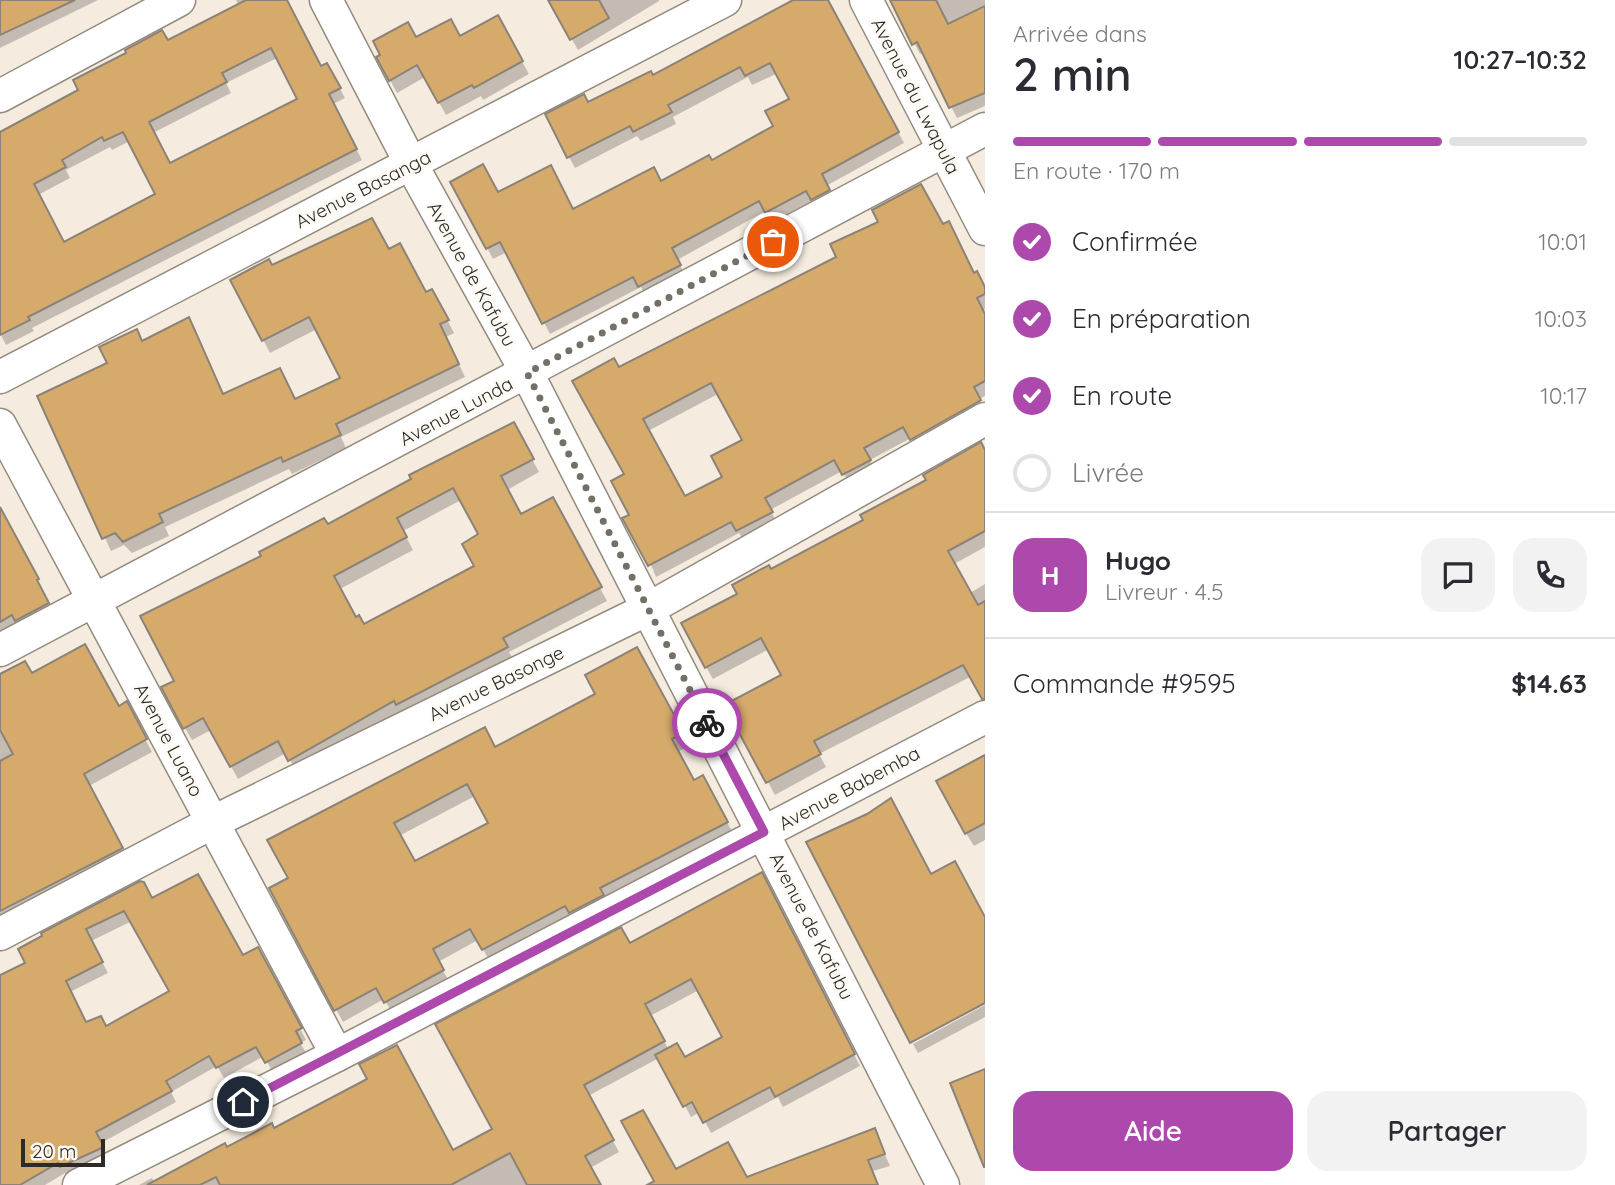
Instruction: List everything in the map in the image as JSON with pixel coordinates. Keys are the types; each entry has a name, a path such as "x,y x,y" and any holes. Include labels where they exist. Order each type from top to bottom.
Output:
{"street":[{"path":"0,96 179,0"},
{"name":"Avenue de Kafubu","path":"326,0 411,164 527,373 943,1185"},
{"name":"Avenue Basanga","path":"0,377 725,0"},
{"name":"Avenue du Lwapula","path":"866,0 985,229"},
{"name":"Avenue Lunda","path":"0,650 985,128"},
{"name":"Avenue Basonge","path":"0,934 213,822 648,609 985,419"},
{"name":"Avenue Luano","path":"0,425 337,1055"},
{"name":"Avenue Babemba","path":"79,1185 337,1055 985,717"}],"building":[{"path":"0,0 75,0 0,35"},
{"path":"246,0 287,0 321,66 327,63 341,88 329,94 357,149 28,317 30,320 0,335 0,132 78,90 73,80 126,53 125,50 162,30 168,40","holes":["271,48 297,99 170,163 149,122 227,82 222,73","123,132 155,194 64,242 34,184 66,167 62,160 102,137 104,141"]},
{"path":"548,0 599,0 609,18 570,40"},
{"path":"793,0 828,0 899,132 822,174 830,190 811,200 806,191 765,213 759,201 672,248 681,265 638,287 633,277 542,324 500,242 486,249 450,182 483,164 498,192 551,165 573,209 654,167 661,181 709,155 712,160 773,126 765,111 789,99 770,63 745,76 740,67 668,105 672,112 633,132 630,126 567,158 545,114 584,94 588,102 651,71 653,75"},
{"path":"890,0 936,0 948,24 985,6 985,93 949,108 917,42 912,45"},
{"path":"498,15 523,61 474,88 472,85 438,103 417,65 389,81 376,57 380,55 373,41 408,22 416,37 451,19 460,36"},
{"path":"921,184 943,224 949,221 974,273 977,271 985,287 985,294 977,298 985,314 985,381 974,387 981,400 910,440 903,427 864,448 871,460 842,475 834,460 765,498 773,512 736,531 731,522 648,566 622,518 629,515 611,481 624,474 572,381 614,358 619,367 836,257 830,244 878,222 872,210","holes":["711,383 742,440 711,456 722,477 685,496 643,419"]},
{"path":"372,218 389,249 400,243 426,292 432,289 449,320 440,324 459,364 336,424 341,435 283,462 281,457 159,514 163,522 123,542 115,533 102,539 37,396 107,363 99,347 137,329 142,341 189,317 223,394 280,368 295,399 340,378 309,317 262,341 230,280 269,259 272,265"},
{"path":"514,422 534,459 501,476 521,514 553,497 602,587 503,638 508,647 396,705 394,701 288,761 278,741 230,767 203,718 183,729 161,687 174,681 140,616 261,556 259,552 324,518 328,524 411,479 409,475","holes":["453,488 478,534 462,544 474,566 364,624 359,615 356,617 334,576 407,537 397,518"]},
{"path":"981,442 985,450 985,531 948,551 978,605 985,601 985,699 982,699 963,665 814,741 821,754 766,783 724,705 781,675 761,638 705,668 681,623 737,594 732,585 769,565 771,569 863,520 860,515 926,480 923,475"},
{"path":"0,507 49,603 15,621 12,615 0,622"},
{"path":"85,644 119,706 127,701 147,739 84,774 123,848 0,911 0,761 13,754 0,730 0,674 25,661 32,673"},
{"path":"637,647 684,733 672,739 694,780 703,775 728,822 600,888 604,895 569,913 565,906 482,950 470,929 433,949 444,970 384,1003 376,988 334,1011 269,888 288,878 267,840 485,727 495,747 595,694 585,675","holes":["467,784 488,823 415,861 394,823"]},
{"path":"985,755 985,823 965,834 936,781"},
{"path":"891,798 931,874 955,861 985,917 985,1003 910,1043 806,842 867,814"},
{"path":"762,872 855,1054 775,1097 770,1087 703,1123 692,1102 683,1107 655,1055 677,1043 685,1057 722,1037 691,979 645,1004 665,1041 584,1085 614,1140 585,1156 601,1185 527,1185 510,1153 451,1185 220,1185 216,1177 200,1185 147,1185 225,1143 227,1147 272,1123 274,1128 367,1079 359,1064 397,1045 453,1150 492,1129 435,1024 621,927 630,943"},
{"path":"198,874 243,955 258,947 302,1028 296,1031 302,1043 265,1063 256,1047 216,1068 209,1056 166,1081 172,1091 96,1132 104,1147 60,1167 58,1163 20,1185 0,1185 0,975 25,963 18,949 42,936 41,933 140,881 144,882 152,898","holes":["124,911 169,991 106,1026 101,1016 86,1022 66,981 103,962 86,929"]},
{"path":"985,1069 985,1167 984,1167 950,1083"},
{"path":"643,1110 676,1169 728,1142 747,1177 875,1128 885,1154 868,1160 878,1185 647,1185 654,1181 621,1121"}],"way so far":[{"path":"707,723 527,373 773,242"}],"route":[{"path":"243,1102 764,832 707,723"}]}
